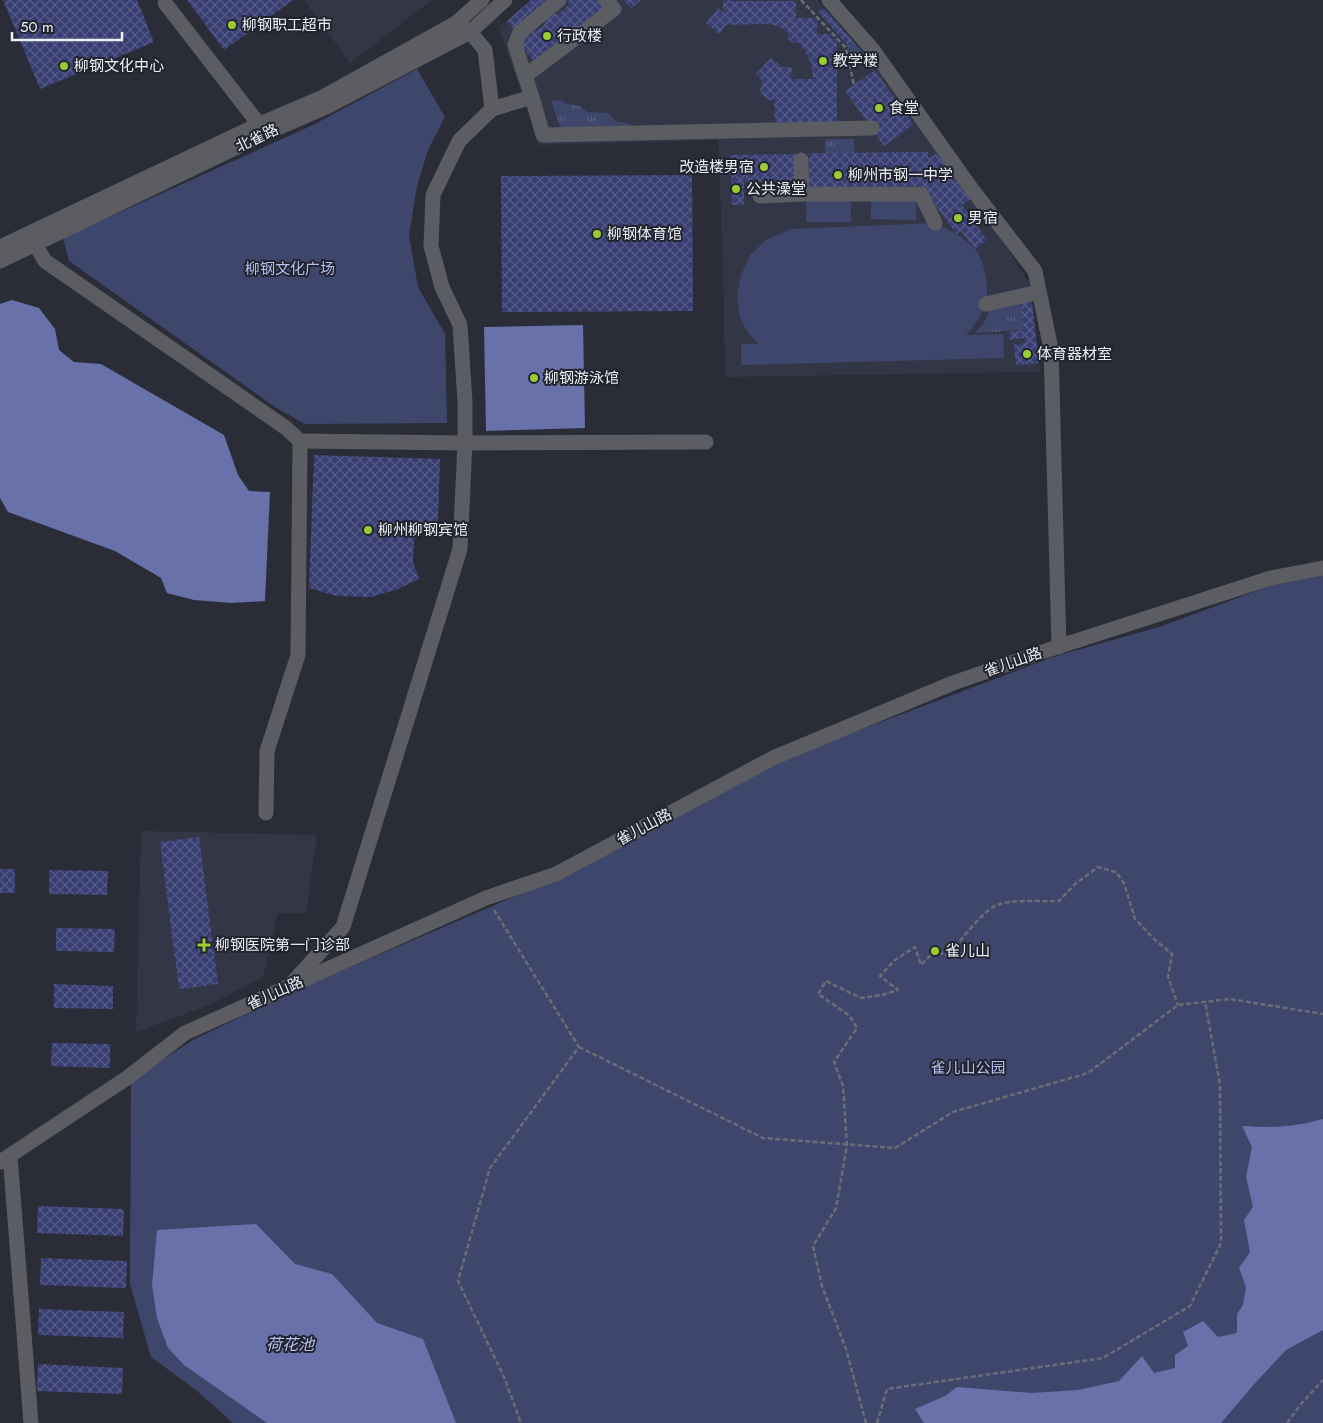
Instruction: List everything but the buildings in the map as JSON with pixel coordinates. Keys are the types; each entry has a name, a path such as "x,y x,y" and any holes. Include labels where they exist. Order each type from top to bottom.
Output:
{"street":[{"name":"北雀路","path":"0,261 32,239 263,129 321,98 456,23 482,0"},
{"name":"北雀路","path":"263,129 328,106 470,32 505,0"},
{"path":"560,0 520,32 515,45 544,135 872,128"},
{"path":"526,76 614,9 606,0"},
{"path":"829,0 873,50 971,188 1034,271 1051,349 1059,647"},
{"path":"165,3 263,129"},
{"path":"456,23 470,32 485,50 492,109"},
{"path":"287,987 343,927 460,549 465,402 460,325 442,287 431,246 433,195 460,141 492,109 532,96"},
{"path":"801,160 802,194"},
{"path":"760,196 921,194 935,223"},
{"name":"北雀路","path":"0,247 32,239"},
{"path":"32,239 45,261 286,428 300,441 465,443 706,442"},
{"path":"986,304 1039,292"},
{"path":"266,813 267,751 298,655 300,441"},
{"name":"雀儿山路","path":"5,1159 127,1078 185,1033 486,898 556,874 773,758 953,683 1271,578 1323,568"},
{"path":"5,1159 30,1423"}],"path":[{"path":"801,0 846,48 854,85"},
{"path":"866,1423 846,1349 822,1286 813,1246 836,1208 847,1145 843,1086 834,1062 857,1028 850,1016 818,994 826,981 861,998 882,995 898,990 880,976 895,960 915,946 921,965 935,951 949,956 964,936 984,915 998,904 1059,901 1075,884 1098,867 1116,872 1124,884 1135,919 1172,954 1168,977 1178,1005"},
{"path":"486,898 578,1047 763,1138 895,1148 953,1112 1088,1073 1178,1005 1230,999 1323,1014"},
{"path":"877,1423 887,1389 1104,1358 1190,1306 1221,1243 1220,1084 1204,1002"},
{"path":"521,1423 504,1378 458,1281 490,1168 578,1047"},
{"path":"1287,1423 1323,1380"}],"shaded area":[{"path":"304,0 432,0 350,63"},
{"name":"柳州市钢一中学","path":"531,0 817,0 886,78 998,233 1029,283 1040,372 725,377 718,140 539,145 499,27"},
{"name":"柳钢医院第一门诊部","path":"141,831 317,835 306,913 278,913 263,977 207,1006 136,1032"}],"green space":[{"path":"853,41 865,54 852,64 847,45"},
{"name":"柳钢文化广场","path":"417,69 445,117 428,150 417,186 409,236 418,287 445,334 447,423 305,424 275,407 69,261 63,238 313,125"},
{"path":"560,100 567,104 580,106 587,112 608,113 615,121 630,124 632,128 561,129 551,101"},
{"path":"825,139 854,139 854,153 825,153"},
{"path":"871,198 916,198 916,220 871,219"},
{"path":"806,200 851,201 851,222 806,222"},
{"path":"935,223 966,240 980,256 987,281 986,298 982,314 966,335 1003,334 1004,358 741,365 741,344 759,344 748,333 740,318 737,297 741,275 750,255 766,240 791,229"},
{"path":"1020,303 1024,330 975,333 985,322 989,307"},
{"name":"雀儿山公园","path":"1323,576 1323,1423 233,1423 196,1390 151,1357 130,1284 131,1081 193,1040 290,993 558,878 775,762 1053,657 1162,626 1273,585"}],"water":[{"path":"12,300 39,308 55,329 59,350 74,362 101,364 224,435 238,475 249,491 270,492 265,601 231,603 194,600 167,593 161,578 115,551 8,512 0,498 0,304"},
{"name":"柳钢游泳馆","path":"583,325 585,428 486,431 484,327"},
{"path":"1323,1119 1323,1330 1286,1350 1221,1423 924,1423 915,1409 945,1396 957,1387 1032,1393 1078,1390 1119,1381 1142,1356 1154,1373 1175,1368 1175,1355 1188,1346 1183,1332 1203,1321 1218,1337 1237,1333 1237,1314 1243,1305 1246,1287 1239,1268 1250,1252 1244,1220 1253,1207 1246,1177 1252,1147 1242,1126 1283,1126"},
{"name":"荷花池","path":"256,1224 295,1264 332,1274 377,1323 423,1339 456,1423 267,1423 184,1365 168,1348 157,1318 152,1285 157,1230"}],"place":[{"name":"柳钢职工超市","path":"232,25"},
{"name":"行政楼","path":"547,36"},
{"name":"教学楼","path":"823,61"},
{"name":"柳钢文化中心","path":"64,66"},
{"name":"食堂","path":"879,108"},
{"name":"改造楼男宿","path":"764,167"},
{"name":"柳州市钢一中学","path":"838,175"},
{"name":"公共澡堂","path":"736,189"},
{"name":"男宿","path":"958,218"},
{"name":"柳钢体育馆","path":"597,234"},
{"name":"体育器材室","path":"1027,354"},
{"name":"柳钢游泳馆","path":"534,378"},
{"name":"柳州柳钢宾馆","path":"368,530"},
{"name":"柳钢医院第一门诊部","path":"204,945"},
{"name":"雀儿山","path":"935,951"}]}
